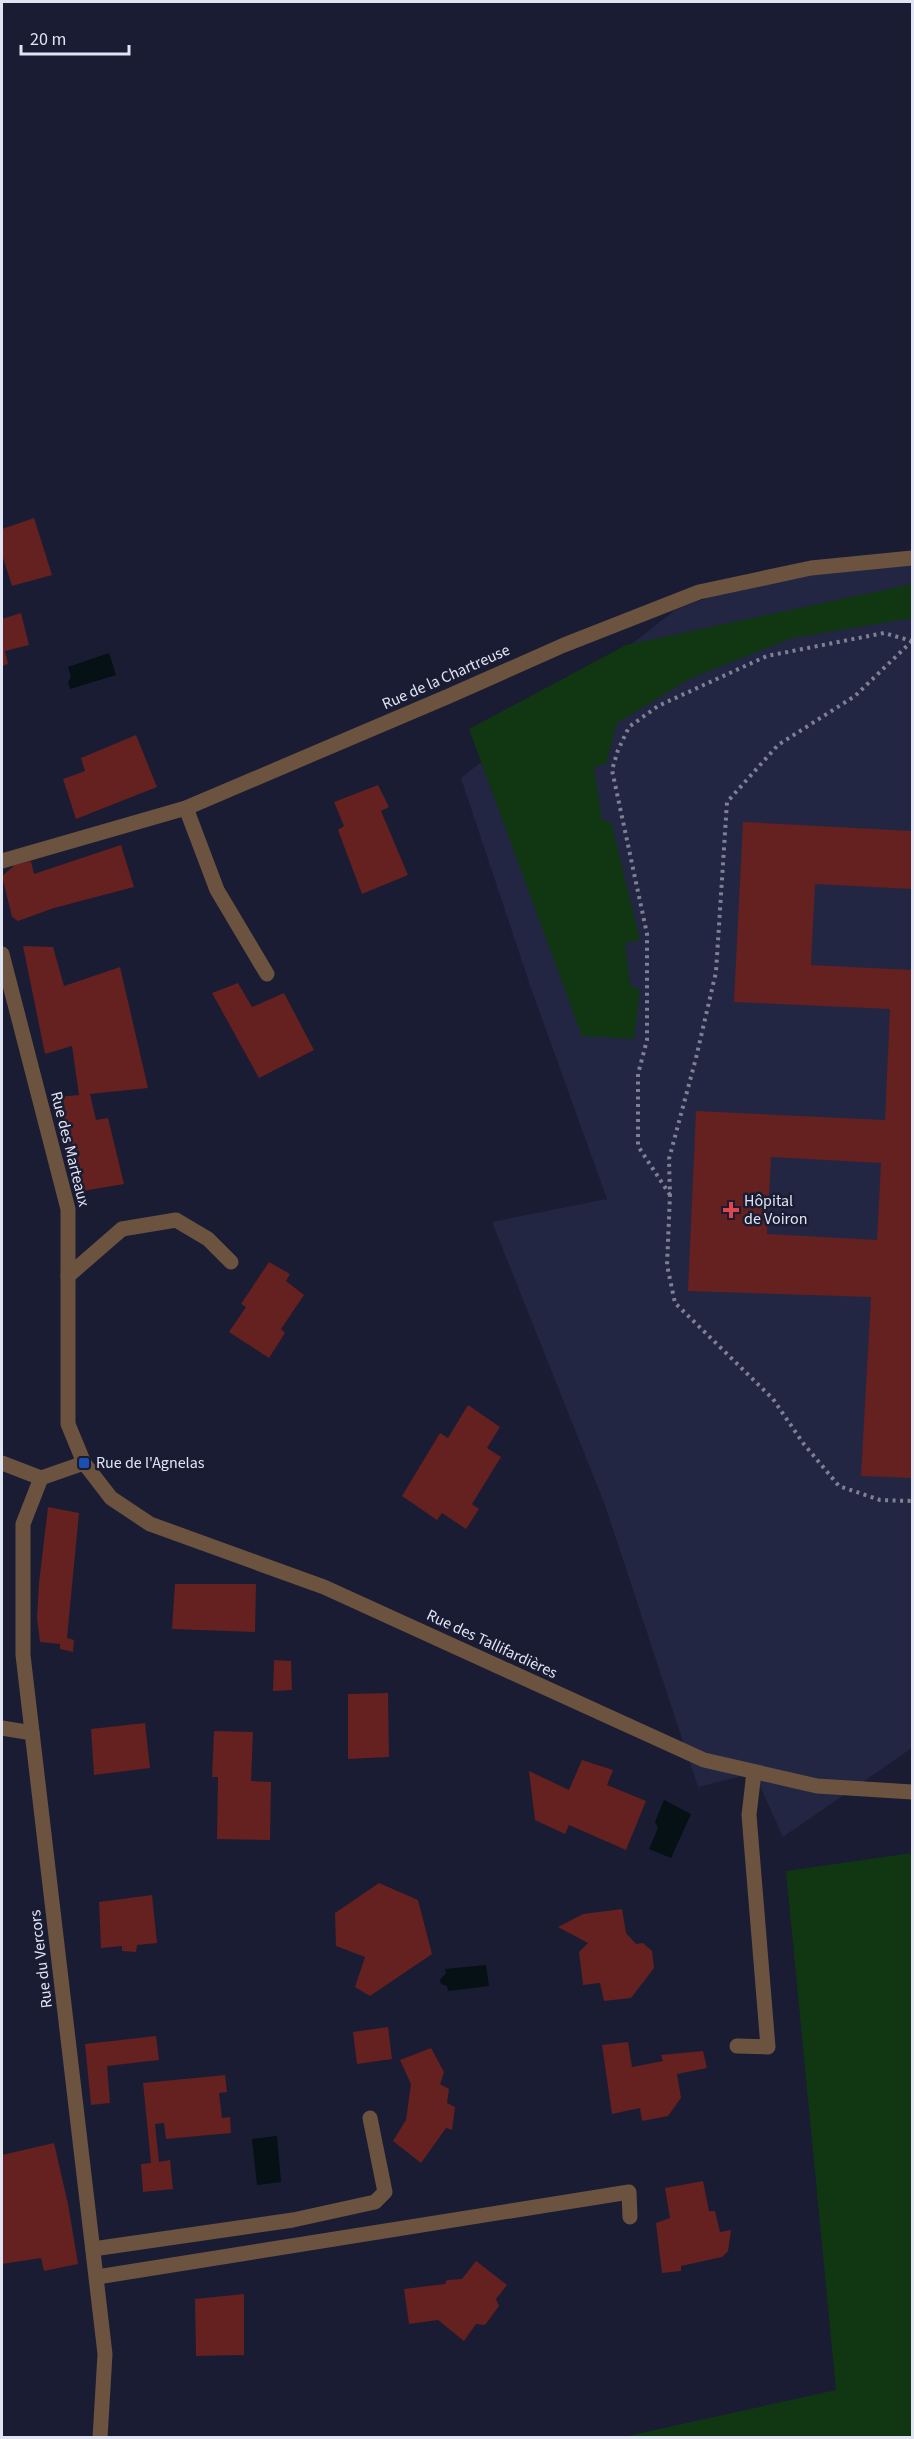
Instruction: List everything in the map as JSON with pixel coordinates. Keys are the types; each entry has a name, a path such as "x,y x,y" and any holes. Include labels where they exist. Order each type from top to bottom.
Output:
{"street":[{"name":"Rue de la Chartreuse","path":"2,861 186,808 564,645 699,592 811,568 912,558"},
{"path":"186,808 217,890 267,974"},
{"name":"Rue des Marteaux","path":"2,954 68,1209 68,1424 84,1463"},
{"path":"68,1276 122,1229 176,1220 208,1239 231,1262"},
{"path":"2,1463 41,1478 84,1463"},
{"name":"Rue des Tallifardières","path":"84,1463 111,1498 150,1524 324,1587 704,1760 817,1786 912,1792"},
{"name":"Rue du Vercors","path":"41,1478 23,1524 23,1656 105,2354 100,2438"},
{"path":"2,1728 32,1732"},
{"path":"737,2046 768,2047 749,1815 754,1772"},
{"path":"93,2249 293,2220 375,2202 385,2192 370,2118"},
{"path":"97,2277 629,2192 630,2217"}],"path":[{"path":"670,1195 638,1146 638,1074 647,1040 647,934 612,770 618,750 629,727 658,706 767,656 884,633 912,641"},
{"path":"912,641 855,696 778,745 727,802 716,972 669,1159 667,1265 675,1303 773,1399 803,1443 839,1486 880,1500 912,1501"}],"shaded area":[{"name":"Hôpital de Voiron","path":"912,562 912,1748 783,1837 754,1773 698,1787 605,1505 492,1222 607,1199 532,991 461,778 675,610 733,588 811,573"},
{"path":"109,653 116,675 70,689 68,682 71,677 68,667"},
{"path":"664,1800 691,1814 671,1858 649,1849 658,1828 655,1822"},
{"path":"486,1965 489,1986 448,1991 447,1986 441,1984 440,1980 446,1973 445,1969"},
{"path":"277,2136 281,2182 257,2185 252,2139"}],"green space":[{"path":"912,584 912,618 792,638 691,678 617,723 606,764 594,767 602,820 611,822 640,940 625,943 630,985 640,990 634,1039 582,1036 469,729 626,645"},
{"path":"912,1853 912,2437 623,2437 836,2390 786,1871"}],"building":[{"path":"34,518 52,575 12,586 2,555 2,529"},
{"path":"21,613 29,645 5,651 8,664 2,666 2,619"},
{"path":"136,735 157,787 76,819 63,779 85,771 81,758"},
{"path":"378,785 389,807 381,811 408,875 362,894 338,830 344,826 334,802"},
{"path":"743,822 912,831 912,889 815,884 811,965 912,970 912,1478 861,1476 871,1297 688,1291 696,1111 885,1120 890,1009 734,1002","holes":["771,1157 881,1163 877,1240 767,1234"]},
{"path":"121,845 134,887 54,908 18,921 12,917 2,876 15,865 31,861 34,874"},
{"path":"23,946 53,947 64,986 120,967 148,1088 90,1094 96,1120 108,1118 124,1184 77,1192 56,1097 79,1095 72,1046 45,1054"},
{"path":"238,983 252,1007 284,993 314,1050 259,1078 212,993"},
{"path":"269,1262 290,1274 286,1281 304,1295 281,1329 285,1333 269,1358 229,1332 246,1307 241,1304"},
{"path":"468,1405 500,1427 487,1448 501,1457 472,1504 479,1509 466,1529 442,1513 437,1520 402,1496 440,1433 448,1438"},
{"path":"48,1507 79,1513 67,1638 74,1640 73,1652 60,1649 60,1644 40,1642 37,1618 39,1583"},
{"path":"175,1584 256,1584 255,1632 172,1629"},
{"path":"274,1660 291,1661 292,1690 273,1691"},
{"path":"388,1693 389,1757 348,1759 348,1694"},
{"path":"145,1723 150,1768 94,1775 91,1729"},
{"path":"214,1731 253,1732 251,1781 271,1782 270,1840 217,1839 218,1777 212,1777"},
{"path":"582,1760 613,1770 607,1785 646,1801 626,1850 569,1825 565,1834 535,1820 529,1771 569,1790"},
{"path":"379,1883 418,1900 432,1954 370,1996 355,1987 365,1957 336,1946 335,1913"},
{"path":"152,1895 157,1943 137,1945 136,1952 122,1951 122,1946 101,1948 99,1902"},
{"path":"622,1909 626,1933 636,1944 643,1943 652,1951 654,1968 631,1998 604,2001 600,1983 583,1985 579,1952 588,1943 558,1927 583,1914"},
{"path":"388,2027 392,2059 357,2064 353,2032"},
{"path":"156,2036 159,2060 107,2066 110,2103 91,2105 85,2044"},
{"path":"628,2042 632,2067 663,2061 661,2055 703,2051 707,2068 677,2074 681,2098 668,2116 642,2121 640,2108 612,2114 602,2045"},
{"path":"431,2048 444,2072 440,2084 449,2089 447,2103 455,2107 452,2130 446,2128 421,2163 393,2141 406,2120 411,2084 400,2060"},
{"path":"225,2075 227,2092 219,2093 222,2118 230,2117 231,2133 166,2139 164,2123 155,2124 159,2162 170,2160 173,2189 143,2192 141,2164 151,2163 143,2083"},
{"path":"54,2143 68,2204 78,2264 44,2271 41,2258 2,2264 2,2155"},
{"path":"703,2181 709,2211 715,2211 720,2232 731,2230 728,2251 722,2257 681,2266 681,2271 662,2273 656,2223 670,2218 665,2188"},
{"path":"476,2261 507,2285 496,2299 499,2306 485,2325 476,2324 464,2341 438,2320 409,2324 404,2289 445,2284 447,2280 462,2279"},
{"path":"244,2294 244,2355 196,2356 195,2299"}],"place":[{"name":"Hôpital de Voiron","path":"731,1210"},
{"name":"Rue de l'Agnelas","path":"84,1463"}]}
